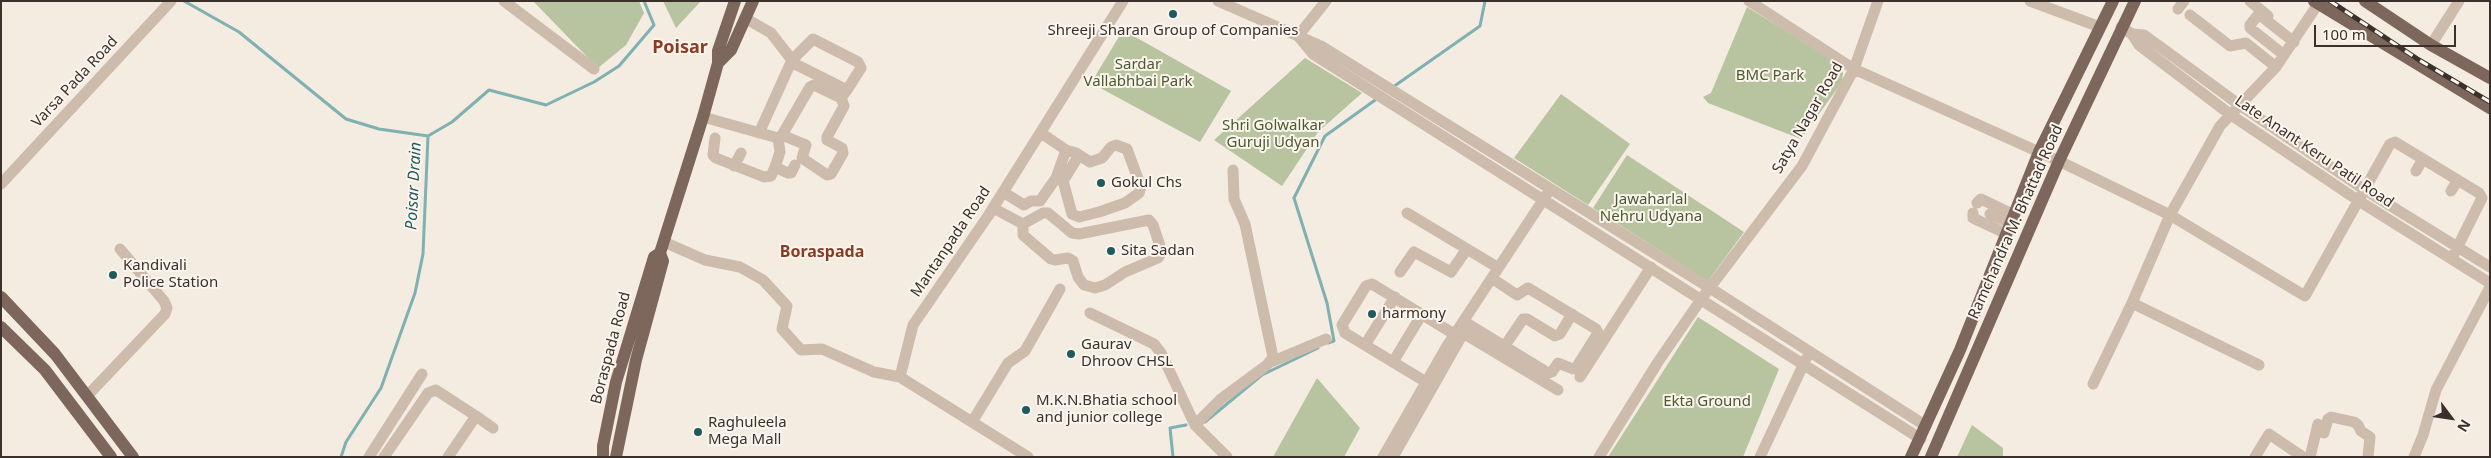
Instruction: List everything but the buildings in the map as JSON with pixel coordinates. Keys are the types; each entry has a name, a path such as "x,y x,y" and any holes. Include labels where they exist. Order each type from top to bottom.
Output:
{"main road":[{"name":"Boraspada Road","path":"603,457 603,446 616,382 654,257 662,247 703,117 718,63 718,50 735,1"},
{"name":"Boraspada Road","path":"718,63 731,50 753,1"},
{"name":"Ramchandra M. Bhattad Road","path":"1915,451 1960,350 2039,152 2114,1"},
{"name":"Ramchandra M. Bhattad Road","path":"1931,457 2059,161 2126,30 2135,1"},
{"path":"2365,1 2432,45 2490,78"},
{"path":"2318,2 2490,108"},
{"name":"Boraspada Road","path":"616,457 636,360 663,261 662,247"},
{"path":"1,297 55,354 133,457"},
{"path":"1,327 45,370 111,457"}],"street":[{"name":"Varsa Pada Road","path":"1,184 171,1"},
{"path":"504,1 594,69"},
{"name":"Mantanpada Road","path":"900,377 913,325 1004,192 1123,1"},
{"path":"1218,1 1321,46 1379,88 1554,190 1926,426"},
{"path":"1298,36 1326,1"},
{"path":"1749,1 1854,69 2059,161 2170,215 2305,296 2390,144 2395,142 2479,193 2482,198 2454,252"},
{"name":"Satya Nagar Road","path":"1710,288 1802,166 1854,69 1878,1"},
{"path":"2030,1 2100,27"},
{"path":"2250,1 2296,40"},
{"path":"2432,45 2459,1"},
{"path":"2093,384 2132,303 2170,215 2220,126 2276,67 2296,40 2318,2"},
{"path":"2190,15 2230,46 2246,43 2276,67"},
{"path":"2284,55 2250,28 2250,25 2258,15 2296,40"},
{"path":"745,18 771,34 795,64 844,94"},
{"name":"Late Anant Keru Patil Road","path":"2126,30 2144,35 2241,106 2454,252 2490,283"},
{"name":"Late Anant Keru Patil Road","path":"2126,30 2139,45 2231,115 2359,201 2454,252 2490,267"},
{"path":"703,117 758,133 806,144 802,158 828,175 832,174 843,153 842,148 827,140 827,137 844,106 844,94 861,68 858,62 813,39 792,60 758,133"},
{"path":"715,138 712,155 764,178 771,176 780,152 780,137 810,87 814,85 844,94"},
{"path":"1406,104 1547,201 1702,298 1803,365 1915,451"},
{"path":"1041,133 1066,150 1079,155 1086,161 1096,161 1116,145 1127,150 1142,187 1139,193 1125,203 1099,212 1079,217 1072,214 1063,181 1079,155"},
{"path":"1004,192 1024,205 1031,201 1040,201 1056,178 1066,150"},
{"path":"734,166 741,153"},
{"path":"2416,171 2423,159"},
{"path":"775,167 791,173 795,165"},
{"path":"1233,170 1234,199 1245,224 1272,350 1271,362"},
{"path":"2451,191 2458,180"},
{"path":"1383,457 1426,382 1496,281 1554,190"},
{"path":"2010,224 1990,214 1973,218 1975,208 1982,199 1990,214 2010,224"},
{"path":"1393,457 1462,331 1464,308 1547,201"},
{"path":"994,206 1013,215 1019,221 1023,235 1051,259 1068,258 1072,261 1078,277 1084,285 1095,288 1105,285 1125,272 1158,258 1162,252 1153,225 1149,220 1079,234 1072,233 1048,213 1019,221"},
{"path":"1407,213 1495,266"},
{"path":"662,247 705,260 740,267 763,280 787,306 782,329 801,350 822,349 874,372 900,377 1028,457"},
{"path":"87,396 166,314 167,308 164,301 120,249"},
{"path":"1400,272 1414,252 1451,272 1467,249"},
{"path":"1580,377 1651,267"},
{"path":"1426,382 1342,329 1366,286 1376,285 1422,314 1504,346 1548,373 1552,372 1558,363 1573,369 1576,368 1598,333 1596,329 1528,288 1517,295 1496,281"},
{"path":"2414,457 2423,435 2436,390 2490,287"},
{"path":"1600,457 1658,362 1710,288"},
{"path":"972,422 1008,363 1025,351 1060,290"},
{"path":"1365,345 1395,297"},
{"path":"2132,303 2259,365"},
{"path":"1090,313 1154,344 1195,425 1227,457"},
{"path":"1393,362 1422,314"},
{"path":"1504,346 1522,319 1527,319 1554,336 1560,334 1572,314"},
{"path":"1462,331 1558,390"},
{"path":"1195,425 1220,399 1271,362 1326,339"},
{"path":"1760,457 1809,353"},
{"path":"369,457 422,374"},
{"path":"384,457 428,393 436,390 493,428"},
{"path":"448,457 476,416"},
{"path":"2310,457 2317,428 2324,433 2328,418 2331,417 2354,422 2361,431 2370,436 2368,457"},
{"path":"2255,457 2266,431 2304,457"}],"green space":[{"path":"533,1 639,1 644,13 626,45 598,68"},
{"path":"663,1 701,1 676,28"},
{"name":"BMC Park","path":"1747,7 1838,63 1843,73 1842,82 1801,139 1708,103 1703,97 1711,93"},
{"name":"Sardar Vallabhbai Park","path":"1123,30 1231,91 1200,142 1091,83"},
{"name":"Shri Golwalkar Guruji Udyan","path":"1305,58 1362,93 1318,132 1282,186 1214,140"},
{"path":"1561,94 1630,144 1588,205 1514,158"},
{"name":"Jawaharlal Nehru Udyana","path":"1627,155 1744,232 1708,281 1593,208"},
{"name":"Ekta Ground","path":"1698,317 1779,369 1743,457 1608,457"},
{"path":"1317,378 1360,428 1344,457 1273,457"},
{"path":"1972,425 2003,448 2003,457 1957,457"}],"waterway":[{"path":"184,1 239,32 346,119 379,129 428,136"},
{"name":"Poisar Drain","path":"341,457 346,442 381,388 415,293 423,254 428,136 452,122 489,90 546,105 594,82 619,66 654,25 644,1"},
{"path":"1393,87 1480,26 1485,1"},
{"path":"1328,343 1334,341 1327,303 1294,198 1325,136 1378,98"},
{"path":"1205,422 1262,375 1318,348"},
{"path":"1173,457 1170,428 1186,425"}],"railway":[{"path":"2330,1 2419,60 2490,102"}],"place":[{"name":"Shreeji Sharan Group of Companies","path":"1173,14"},
{"name":"Gokul Chs","path":"1101,183"},
{"name":"Sita Sadan","path":"1111,251"},
{"name":"Kandivali Police Station","path":"113,275"},
{"name":"harmony","path":"1372,314"},
{"name":"Gaurav Dhroov CHSL","path":"1071,354"},
{"name":"M.K.N.Bhatia school and junior college","path":"1026,410"},
{"name":"Raghuleela Mega Mall","path":"698,432"}],"district":[{"name":"Poisar","path":"680,48"},
{"name":"Boraspada","path":"822,252"}]}
